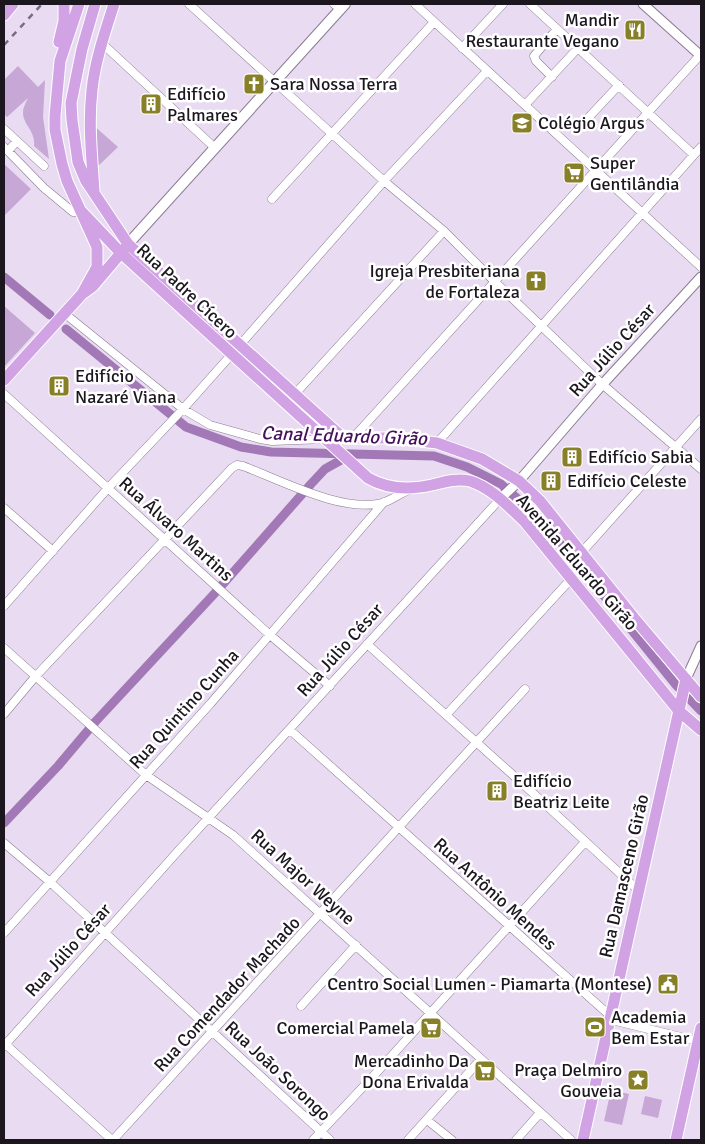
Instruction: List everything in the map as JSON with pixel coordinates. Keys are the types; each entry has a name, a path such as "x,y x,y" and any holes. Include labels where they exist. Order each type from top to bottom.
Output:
{"main road":[{"path":"4,15 13,4"},
{"path":"60,61 58,48 64,21 64,4"},
{"path":"79,4 60,61 55,130 62,164 68,181 97,247 98,260 94,274 82,294"},
{"name":"Rua Padre Cícero","path":"95,4 82,49 72,103 72,120 78,162 86,181 94,192 124,249 231,355 346,459"},
{"path":"94,192 90,154 92,89 100,50 114,4"},
{"path":"4,380 64,313 82,294 93,286 340,5"},
{"name":"Rua Padre Cícero","path":"82,212 340,435 353,438"},
{"name":"Avenida Eduardo Girão","path":"353,438 396,438 437,443 482,459 517,483 540,501 582,552 634,618 684,689 701,697"},
{"name":"Avenida Eduardo Girão","path":"346,459 376,483 402,488 463,480 477,484 502,496 679,711 701,730"},
{"name":"Rua Damasceno Girão","path":"583,1140 684,689"},
{"path":"676,1140 700,1042 701,1028"}],"street":[{"path":"189,4 384,181 444,231 602,384 701,469"},
{"path":"414,4 701,267"},
{"path":"462,48 503,4"},
{"path":"530,4 694,155"},
{"path":"353,438 701,55 647,5"},
{"path":"272,199 434,22"},
{"path":"552,77 536,61 534,56 557,29"},
{"path":"106,47 215,148"},
{"path":"525,105 578,48"},
{"path":"239,346 384,181 486,71"},
{"path":"589,117 619,85"},
{"path":"4,129 44,166"},
{"name":"Rua Padre Cícero","path":"17,141 6,149 44,188 73,212 82,212"},
{"path":"437,443 701,147"},
{"path":"294,394 444,231"},
{"name":"Rua Júlio César","path":"4,1044 502,496 517,483 602,384 701,277"},
{"path":"64,313 181,411 215,427 260,439 328,443"},
{"path":"4,606 231,355"},
{"name":"Rua Álvaro Martins","path":"4,394 215,583 270,635 330,686"},
{"path":"582,552 701,419"},
{"path":"4,714 35,677 232,468 238,465 311,493 341,502 360,504 384,502 414,487"},
{"name":"Rua Quintino Cunha","path":"4,933 270,635 384,502"},
{"path":"4,508 53,551"},
{"path":"447,714 571,579"},
{"path":"367,644 447,714 639,892"},
{"path":"684,689 701,646"},
{"name":"Rua Major Weyne","path":"4,648 146,775 234,835 571,1140"},
{"name":"Rua Comendador Machado","path":"113,1140 525,689"},
{"name":"Rua Antônio Mendes","path":"290,730 616,1021 700,1042"},
{"path":"313,1140 585,842"},
{"name":"Rua João Sorongo","path":"4,843 50,882 330,1140"},
{"path":"301,1006 356,946"},
{"path":"4,1044 113,1140"},
{"path":"408,1140 481,1059"},
{"path":"516,1140 540,1113"},
{"path":"427,1120 452,1140"}],"shaded area":[{"path":"18,66 38,87 45,80 43,117 49,159 34,146 33,136 25,121 23,113 28,98 7,117 4,114 4,80"},
{"path":"92,124 118,147 96,168"},
{"path":"4,164 31,189 4,216"},
{"path":"4,306 35,333 4,367"},
{"path":"611,1090 629,1094 622,1125 604,1121"},
{"path":"645,1096 662,1100 658,1118 641,1114"}],"waterway":[{"name":"Canal Eduardo Girão","path":"4,277 50,315"},
{"name":"Canal Eduardo Girão","path":"66,329 186,427 241,447 271,452 434,456 467,467 501,484 545,523 676,685 701,711"},
{"path":"4,823 215,593 325,469 350,455"}],"railway":[{"path":"4,45 42,4"}],"place":[{"name":"Mandir Restaurante Vegano","path":"635,30"},
{"name":"Sara Nossa Terra","path":"254,84"},
{"name":"Edifício Palmares","path":"151,104"},
{"name":"Colégio Argus","path":"522,123"},
{"name":"Super Gentilândia","path":"574,173"},
{"name":"Igreja Presbiteriana de Fortaleza","path":"536,281"},
{"name":"Edifício Nazaré Viana","path":"59,386"},
{"name":"Edifício Sabia","path":"572,457"},
{"name":"Edifício Celeste","path":"551,481"},
{"name":"Edifício Beatriz Leite","path":"497,791"},
{"name":"Centro Social Lumen - Piamarta (Montese)","path":"668,984"},
{"name":"Academia Bem Estar","path":"595,1027"},
{"name":"Comercial Pamela","path":"431,1028"},
{"name":"Mercadinho Da Dona Erivalda","path":"485,1071"},
{"name":"Praça Delmiro Gouveia","path":"638,1080"}]}
